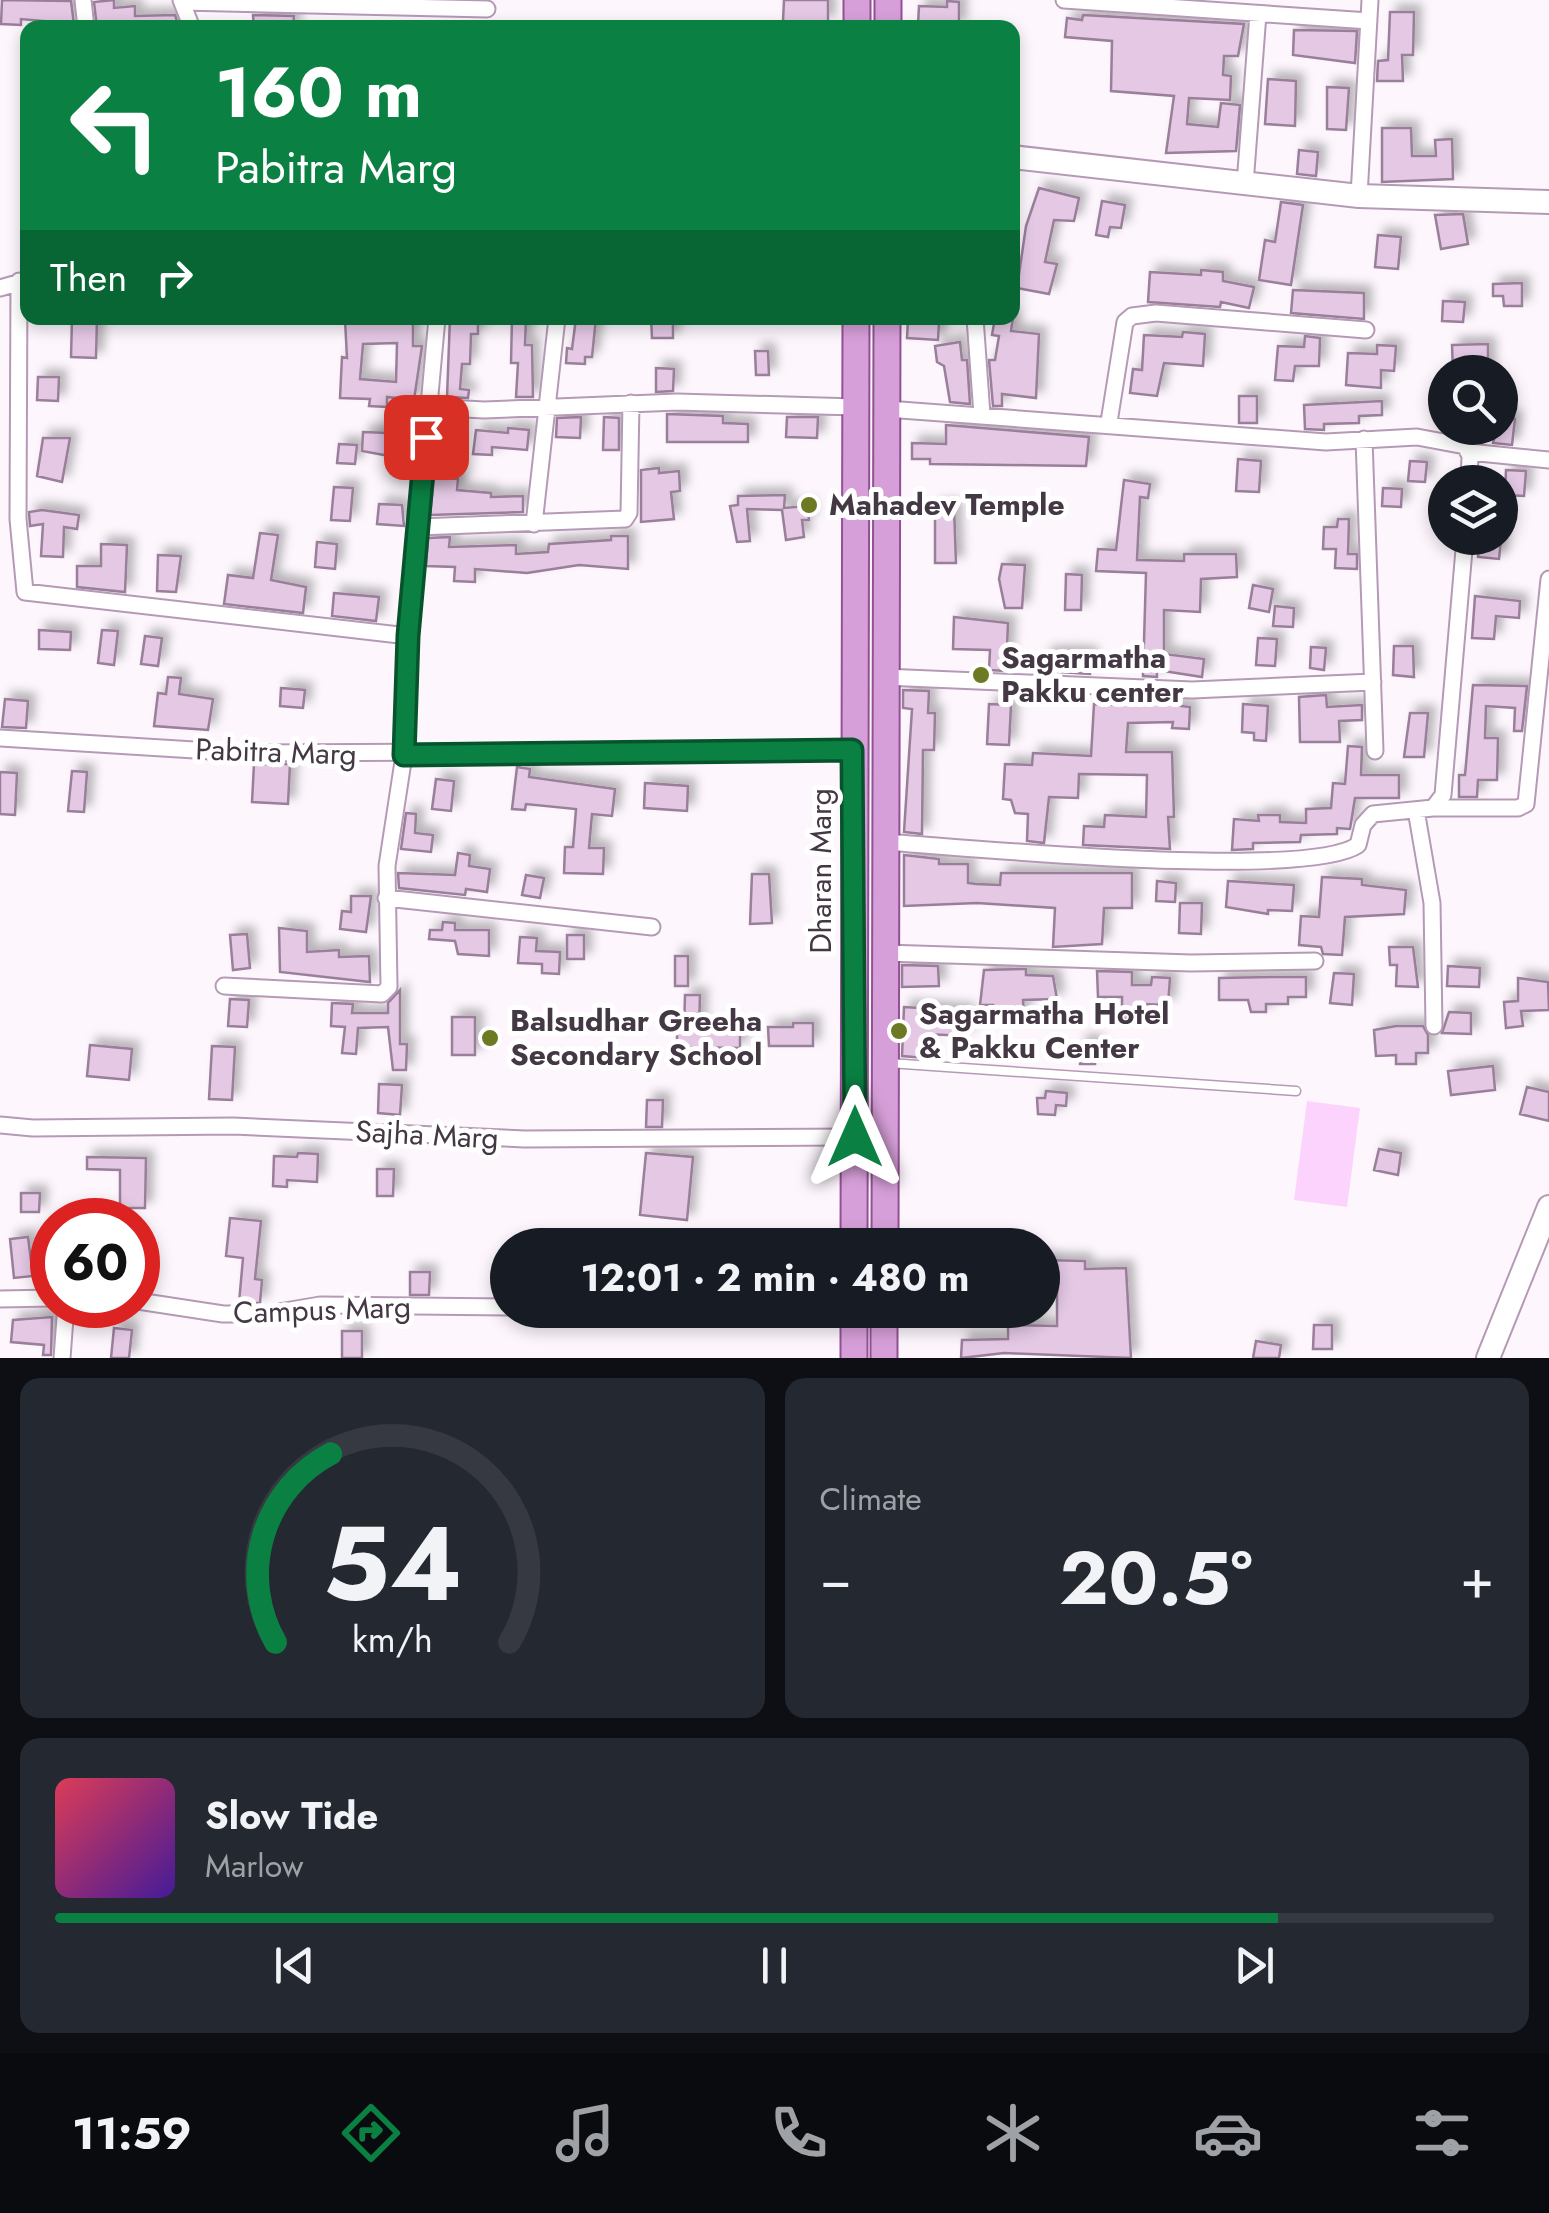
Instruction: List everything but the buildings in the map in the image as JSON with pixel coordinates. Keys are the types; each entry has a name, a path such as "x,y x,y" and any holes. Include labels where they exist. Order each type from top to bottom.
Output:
{"main road":[{"name":"Dharan Marg","path":"854,1228 852,750 856,325"},
{"name":"Dharan Marg","path":"885,1228 886,325"},
{"path":"854,1328 854,1358"},
{"path":"884,1328 884,1358"}],"street":[{"path":"1064,0 1369,21"},
{"path":"1359,196 1370,0"},
{"path":"182,1 487,9"},
{"path":"1245,184 1258,14"},
{"path":"1020,158 1359,196 1549,202"},
{"path":"1109,422 1125,322 1132,316 1156,312 1366,330"},
{"path":"22,325 18,519 22,584 28,594 408,636"},
{"path":"224,986 382,994 390,987 386,898 404,755 408,636 436,325"},
{"path":"534,524 556,325"},
{"path":"976,325 982,415"},
{"path":"429,407 484,410 631,403 856,407"},
{"path":"418,527 618,521 628,516 631,403"},
{"path":"887,408 1109,422 1286,440 1431,438 1458,442 1469,452 1549,460"},
{"path":"1364,439 1375,752"},
{"path":"1469,452 1469,465"},
{"path":"0,527 18,519"},
{"path":"1433,808 1443,796 1463,555"},
{"path":"884,842 1098,856 1264,861 1346,851 1358,844 1363,824 1372,814 1526,804 1549,579"},
{"path":"884,677 1192,690 1373,682"},
{"name":"Pabitra Marg","path":"0,738 242,753 852,750"},
{"path":"1416,810 1432,903 1434,1026"},
{"path":"386,898 652,927"},
{"path":"884,953 1191,963 1315,961"},
{"name":"Sajha Marg","path":"0,1124 33,1128 233,1126 525,1140 855,1137"},
{"path":"1488,1358 1549,1208"},
{"path":"0,1299 30,1298"},
{"name":"Campus Marg","path":"160,1304 223,1314 267,1314 320,1305 490,1307"},
{"path":"62,1358 64,1328"}],"lane":[{"path":"885,1062 1296,1091"}],"shaded area":[{"path":"1307,1101 1360,1108 1347,1207 1294,1200"}],"place":[{"name":"Mahadev Temple","path":"809,505"},
{"name":"Sagarmatha Pakku center","path":"981,675"},
{"name":"Sagarmatha Hotel & Pakku Center","path":"899,1031"},
{"name":"Balsudhar Greeha Secondary School","path":"490,1038"}],"route":[{"path":"426,437 408,636 404,755 852,750 855,1137"}]}
